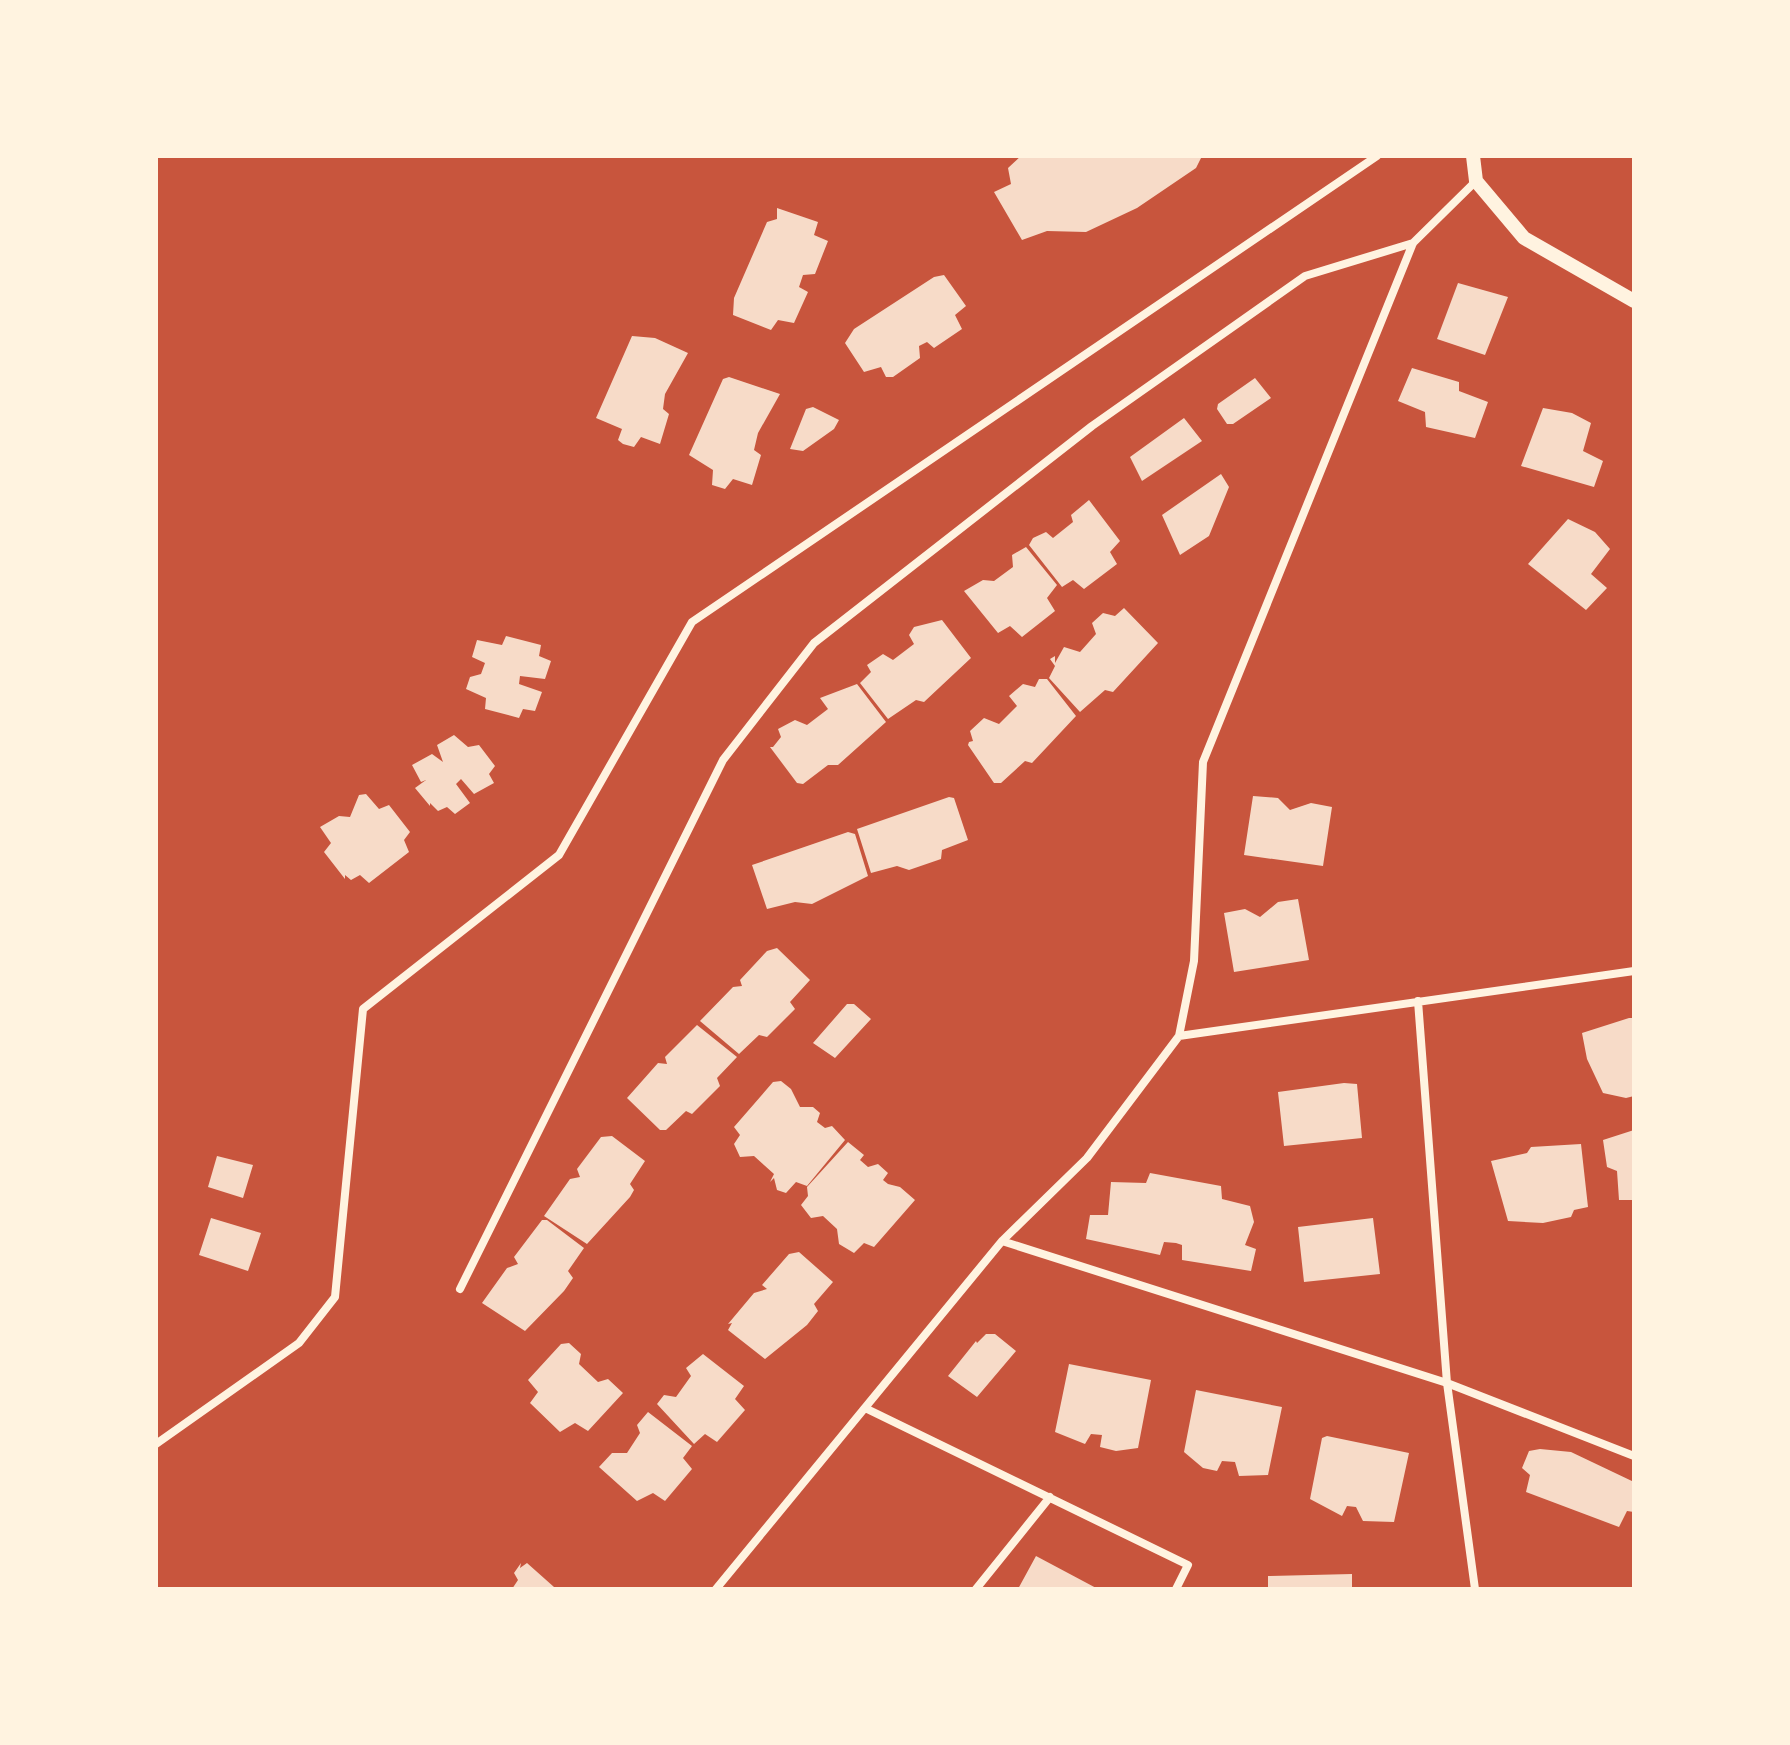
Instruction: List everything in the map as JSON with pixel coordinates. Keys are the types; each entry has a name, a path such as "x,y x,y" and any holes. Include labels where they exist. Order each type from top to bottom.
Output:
{"street":[{"path":"156,1444 299,1343 335,1297 363,1009 559,855 692,622 1377,156"},
{"path":"1473,156 1476,181 1524,238 1634,301"},
{"path":"716,1589 1002,1241 1087,1158 1179,1036 1194,961 1203,762 1413,243 1476,181"},
{"path":"460,1289 723,760 814,643 1092,426 1305,276 1413,243"},
{"path":"1179,1036 1634,971"},
{"path":"1418,1001 1447,1383 1475,1589"},
{"path":"1002,1241 1447,1383 1634,1456"},
{"path":"865,1408 1188,1565 1176,1589"},
{"path":"976,1589 1050,1497"}],"building":[{"path":"1021,156 1202,156 1196,168 1137,208 1086,232 1047,231 1022,240 994,192 1011,184 1008,168"},
{"path":"777,208 818,222 814,235 828,241 815,274 803,275 799,287 808,292 794,323 778,320 771,330 733,315 734,298 767,222 777,219"},
{"path":"944,275 966,306 955,315 962,329 934,348 927,342 919,346 920,358 893,377 886,377 881,367 864,372 845,343 854,329 934,277"},
{"path":"1458,283 1508,297 1485,355 1437,339"},
{"path":"632,336 655,338 688,353 665,394 663,409 669,414 660,444 641,437 634,447 623,444 618,440 622,429 596,418"},
{"path":"1412,368 1459,382 1459,391 1488,402 1475,438 1426,427 1425,412 1398,401"},
{"path":"729,377 780,394 758,433 754,450 761,455 752,485 733,479 725,489 712,485 713,470 689,455 723,379"},
{"path":"1255,378 1271,398 1233,424 1227,424 1217,409 1218,404"},
{"path":"813,407 839,420 834,429 803,451 790,449 806,409"},
{"path":"1543,408 1572,413 1591,423 1583,451 1603,461 1594,487 1521,466"},
{"path":"1184,418 1202,441 1142,481 1130,457"},
{"path":"1221,474 1229,487 1209,536 1180,555 1162,515"},
{"path":"1089,500 1120,541 1110,552 1117,564 1084,589 1073,580 1062,587 1029,545 1033,538 1046,532 1053,538 1073,522 1071,515"},
{"path":"1568,519 1595,532 1610,549 1591,574 1607,588 1586,610 1528,564"},
{"path":"1026,547 1057,585 1047,598 1055,611 1022,637 1010,626 998,633 964,591 983,580 994,581 1013,567 1012,555"},
{"path":"1124,608 1158,643 1113,692 1105,690 1080,712 1049,678 1055,666 1050,659 1055,656 1055,663 1064,647 1080,652 1096,634 1092,623 1103,613 1115,616"},
{"path":"942,620 971,658 924,702 916,700 888,719 860,683 871,672 867,665 883,654 893,660 914,644 909,635 914,627"},
{"path":"506,636 541,645 539,656 551,661 545,679 520,676 519,684 542,692 535,711 523,709 519,718 485,709 486,698 466,689 470,677 481,674 485,663 472,657 477,640 502,645"},
{"path":"1039,679 1047,679 1076,716 1032,763 1025,761 1001,783 994,783 968,745 973,741 970,731 984,718 999,724 1017,706 1009,696 1023,684 1035,687"},
{"path":"857,684 886,722 838,765 828,765 803,784 797,783 770,747 781,737 778,729 795,720 807,725 828,709 820,698"},
{"path":"454,735 468,747 479,745 495,766 489,774 494,783 474,794 461,779 456,784 470,803 455,814 447,807 438,811 430,803 430,806 415,788 426,780 421,782 412,765 432,754 443,762 437,745"},
{"path":"366,794 379,809 389,805 410,832 404,840 409,852 369,883 360,875 351,880 345,875 345,879 324,852 331,843 320,827 339,816 350,817 359,795"},
{"path":"1253,796 1278,798 1290,810 1311,803 1332,807 1323,866 1244,855"},
{"path":"949,797 954,798 968,840 942,850 941,859 909,870 897,866 871,873 857,829"},
{"path":"848,832 855,834 868,876 812,904 795,902 767,909 752,865"},
{"path":"1298,899 1309,960 1234,972 1224,913 1245,909 1260,917 1278,902"},
{"path":"777,948 810,980 790,1002 795,1009 767,1037 759,1035 739,1054 700,1021 733,987 742,986 740,980 767,951"},
{"path":"847,1004 854,1004 871,1019 835,1058 813,1043"},
{"path":"1634,1018 1634,1096 1626,1098 1603,1093 1587,1059 1582,1033"},
{"path":"697,1025 737,1057 717,1078 720,1086 692,1114 686,1111 666,1130 660,1130 627,1098 658,1063 667,1064 665,1057"},
{"path":"781,1081 791,1089 800,1107 813,1107 820,1113 817,1122 825,1128 832,1126 845,1140 807,1186 796,1182 786,1193 777,1190 774,1178 770,1182 774,1174 754,1156 740,1157 734,1144 740,1135 734,1127 773,1082"},
{"path":"1357,1084 1362,1138 1284,1146 1278,1092"},
{"path":"1634,1130 1634,1200 1619,1200 1617,1171 1607,1167 1603,1140"},
{"path":"612,1136 645,1161 630,1184 634,1190 630,1197 587,1244 544,1216 570,1179 580,1177 577,1169 601,1137"},
{"path":"848,1142 864,1155 860,1160 868,1167 878,1164 888,1173 883,1180 900,1187 915,1200 874,1247 864,1243 854,1253 839,1244 837,1229 823,1216 811,1218 801,1205 808,1196 807,1187"},
{"path":"1581,1144 1588,1207 1574,1210 1571,1217 1543,1223 1508,1221 1491,1161 1527,1153 1531,1147"},
{"path":"217,1156 253,1165 243,1198 208,1187"},
{"path":"1150,1173 1221,1186 1222,1199 1250,1206 1254,1222 1245,1245 1256,1249 1251,1271 1182,1260 1182,1245 1176,1243 1164,1242 1160,1255 1086,1239 1090,1215 1108,1215 1111,1182 1146,1183"},
{"path":"211,1218 261,1233 248,1271 199,1255"},
{"path":"1373,1218 1380,1274 1304,1282 1298,1227"},
{"path":"542,1220 547,1220 584,1248 568,1271 573,1278 564,1291 525,1331 482,1303 507,1268 518,1264 514,1257"},
{"path":"799,1252 833,1282 814,1304 818,1311 807,1325 765,1359 728,1330 732,1323 728,1324 754,1293 767,1289 762,1285 789,1254"},
{"path":"986,1334 995,1334 1016,1351 977,1397 948,1376 976,1341"},
{"path":"569,1343 581,1354 579,1364 598,1382 608,1379 623,1393 588,1431 575,1423 560,1432 530,1403 538,1392 528,1380 561,1344"},
{"path":"703,1354 744,1386 735,1399 745,1410 717,1442 705,1434 694,1444 657,1404 664,1395 676,1397 691,1376 686,1368"},
{"path":"1069,1364 1151,1380 1138,1448 1116,1451 1100,1447 1102,1435 1091,1434 1085,1444 1055,1432"},
{"path":"1196,1390 1282,1407 1268,1475 1239,1476 1235,1462 1222,1461 1217,1471 1203,1468 1184,1452"},
{"path":"648,1412 692,1446 683,1458 692,1469 665,1501 653,1493 637,1501 599,1467 612,1453 627,1453 640,1433 637,1425"},
{"path":"1327,1436 1409,1453 1394,1522 1363,1521 1356,1507 1347,1506 1342,1516 1310,1499 1322,1438"},
{"path":"1529,1451 1571,1452 1634,1482 1634,1512 1627,1511 1619,1527 1526,1492 1530,1475 1522,1468"},
{"path":"1036,1556 1098,1589 1018,1589"},
{"path":"521,1563 520,1568 527,1563 554,1587 512,1589 518,1580 514,1573"},
{"path":"1352,1574 1352,1589 1268,1589 1268,1576"}]}
